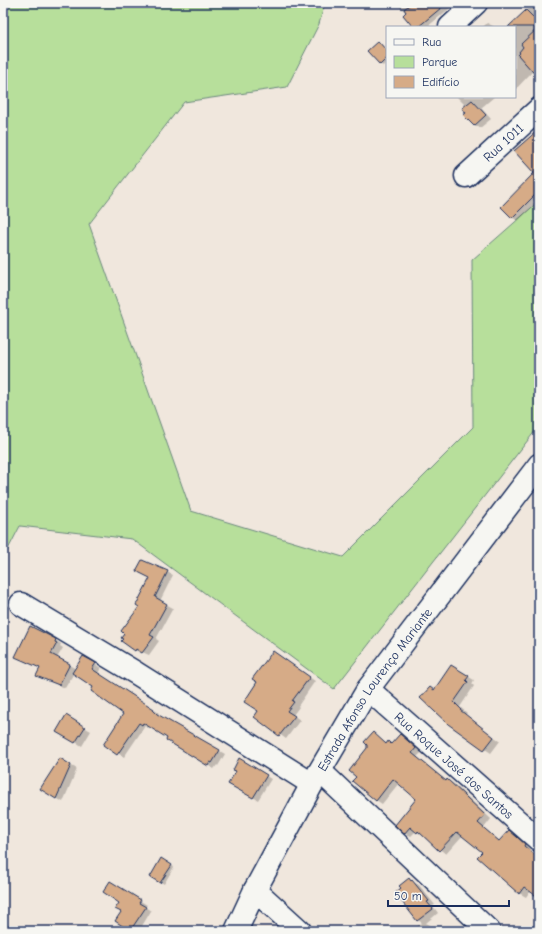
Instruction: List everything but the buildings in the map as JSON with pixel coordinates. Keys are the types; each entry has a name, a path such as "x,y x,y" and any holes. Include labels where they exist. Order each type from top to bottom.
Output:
{"main road":[{"path":"451,26 476,3"},
{"name":"Rua 1011","path":"466,176 539,109"},
{"name":"Estrada Afonso Lourenço Mariante","path":"236,931 255,890 316,778 368,690 537,470"},
{"path":"21,604 316,778 490,931"},
{"name":"Rua Roque José dos Santos","path":"368,690 539,840"},
{"path":"255,890 300,931"}],"green space":[{"path":"3,3 325,3 319,24 287,87 184,102 89,224 191,511 343,557 473,427 472,260 539,201 539,426 334,689 132,539 20,526 3,559"}]}
